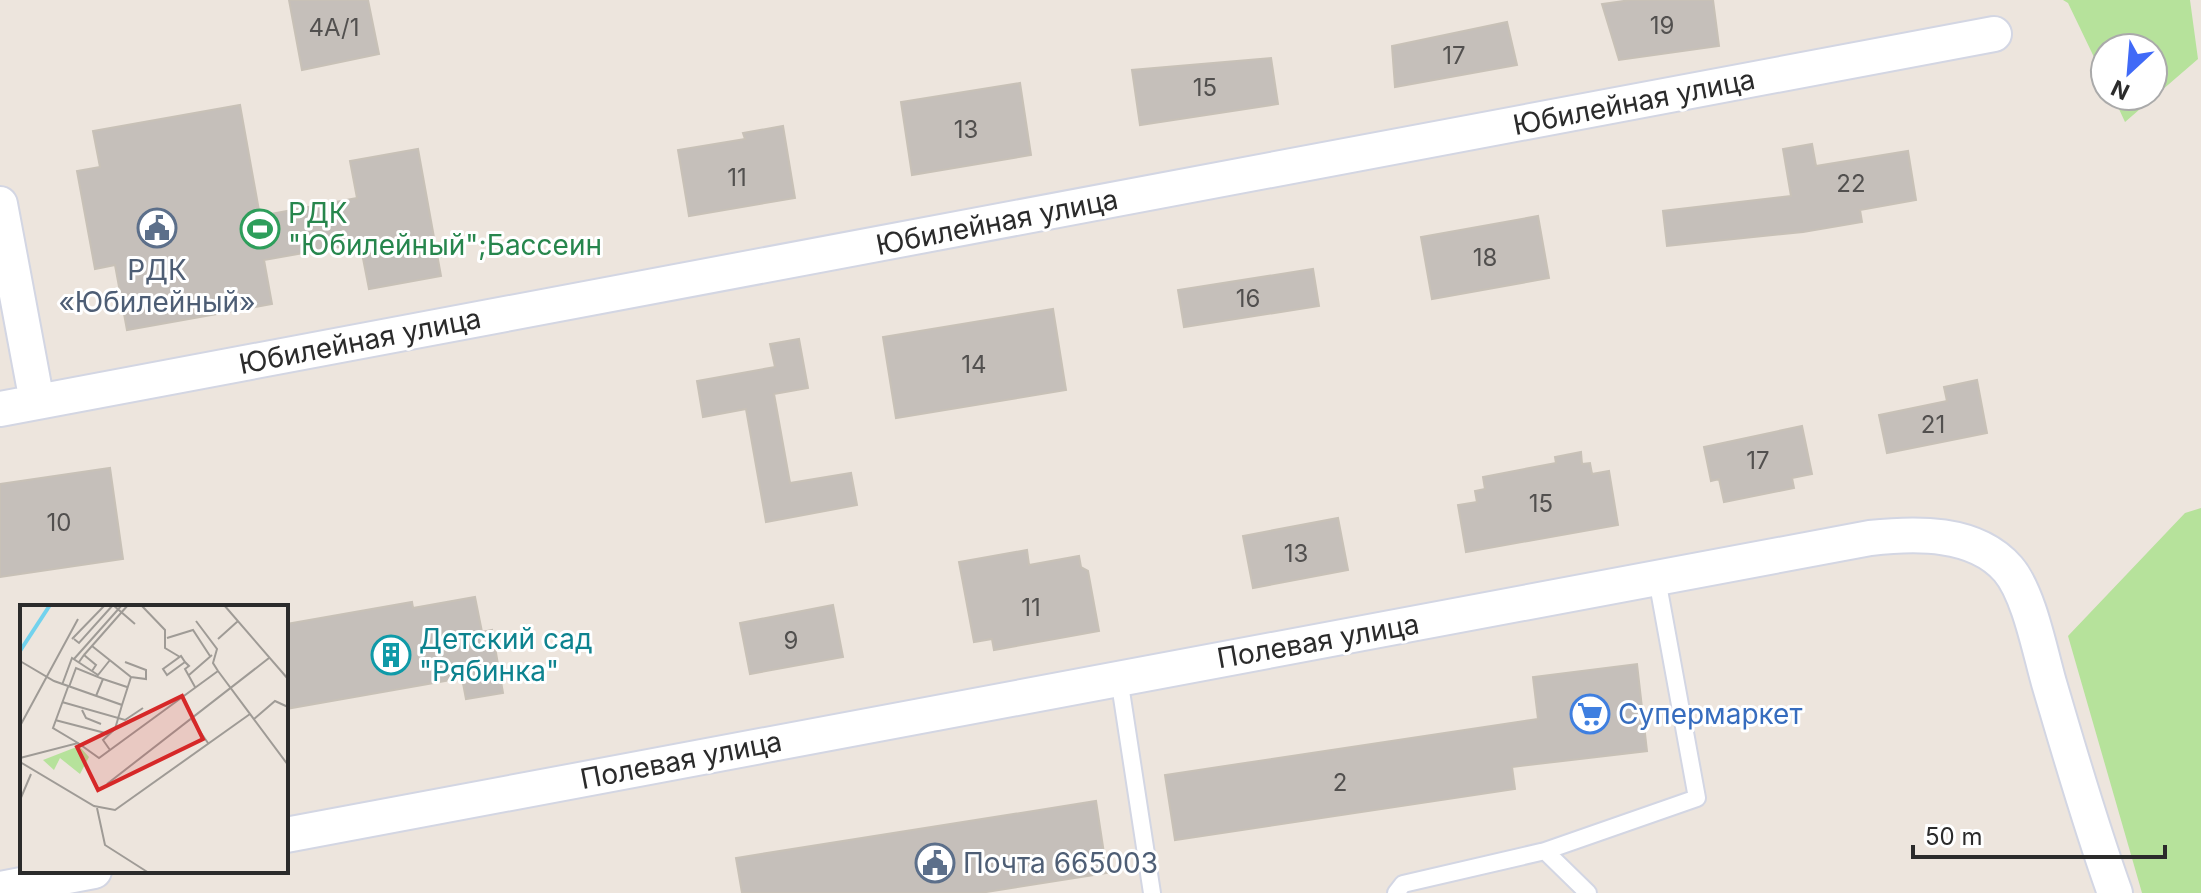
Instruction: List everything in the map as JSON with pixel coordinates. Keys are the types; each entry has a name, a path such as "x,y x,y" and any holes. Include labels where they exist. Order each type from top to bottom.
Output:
{"street":[{"name":"Юбилейная улица","path":"0,409 1994,34"},
{"path":"0,204 37,402"},
{"name":"Полевая улица","path":"288,835 1870,538 1916,533 1987,551 2009,570 2027,607 2091,828 2115,893"},
{"path":"0,889 84,873"}],"lane":[{"path":"1396,893 1403,884 1545,851 1697,798 1657,579"},
{"path":"1119,678 1152,893"},
{"path":"1545,851 1588,893"}],"green space":[{"path":"2063,0 2190,0 2198,59 2169,84 2169,32 2089,32 2089,47 2068,3"},
{"path":"2120,112 2137,112 2125,122"},
{"path":"2201,508 2201,893 2142,893 2068,636 2185,513"}],"building":[{"path":"289,0 368,0 379,54 302,70"},
{"path":"1631,0 1713,0 1719,46 1619,60 1602,4"},
{"path":"1507,22 1517,65 1395,87 1392,46"},
{"path":"1271,58 1278,104 1140,125 1132,70"},
{"path":"1020,83 1031,155 912,175 901,102"},
{"name":"РДК \"Юбилейный\";Бассеин","path":"240,105 260,216 357,198 350,161 418,149 441,276 369,289 360,243 264,260 272,304 127,330 115,265 95,269 77,171 100,167 93,131"},
{"path":"783,126 795,198 689,216 678,150 745,139 743,133"},
{"path":"1812,144 1816,166 1908,151 1916,200 1860,210 1862,222 1803,232 1667,246 1663,211 1791,196 1783,149"},
{"path":"1538,216 1549,278 1432,299 1421,237"},
{"path":"1313,269 1319,306 1184,327 1178,290"},
{"path":"1053,309 1066,390 896,418 883,337"},
{"path":"799,339 808,388 774,394 790,483 851,473 857,505 766,522 746,409 703,417 697,381 775,367 770,344"},
{"path":"1977,380 1987,433 1887,453 1879,415 1947,401 1944,387"},
{"path":"1802,426 1812,474 1792,478 1794,488 1724,502 1719,479 1711,481 1704,447"},
{"path":"1581,452 1582,464 1590,463 1592,474 1609,471 1618,525 1466,552 1458,505 1477,502 1475,491 1485,489 1483,477 1556,463 1555,457"},
{"path":"110,468 123,559 0,577 0,484"},
{"path":"1338,518 1348,570 1253,588 1243,536"},
{"path":"1027,550 1029,565 1079,556 1081,567 1088,571 1099,631 994,650 992,639 974,642 959,562"},
{"name":"Детский сад \"Рябинка\"","path":"475,597 482,632 492,630 503,693 466,699 462,678 288,709 288,624 412,602 413,608"},
{"path":"833,605 843,657 750,674 740,623"},
{"path":"1637,664 1647,751 1512,767 1515,789 1175,840 1165,775 1538,719 1533,677"},
{"path":"1096,801 1107,873 980,893 742,893 736,858"}],"place":[{"name":"РДК «Юбилейный»","path":"157,228"},
{"name":"РДК \"Юбилейный\";Бассеин","path":"260,229"},
{"name":"Детский сад \"Рябинка\"","path":"391,655"},
{"name":"Супермаркет","path":"1590,714"},
{"name":"Почта 665003","path":"935,863"}]}
